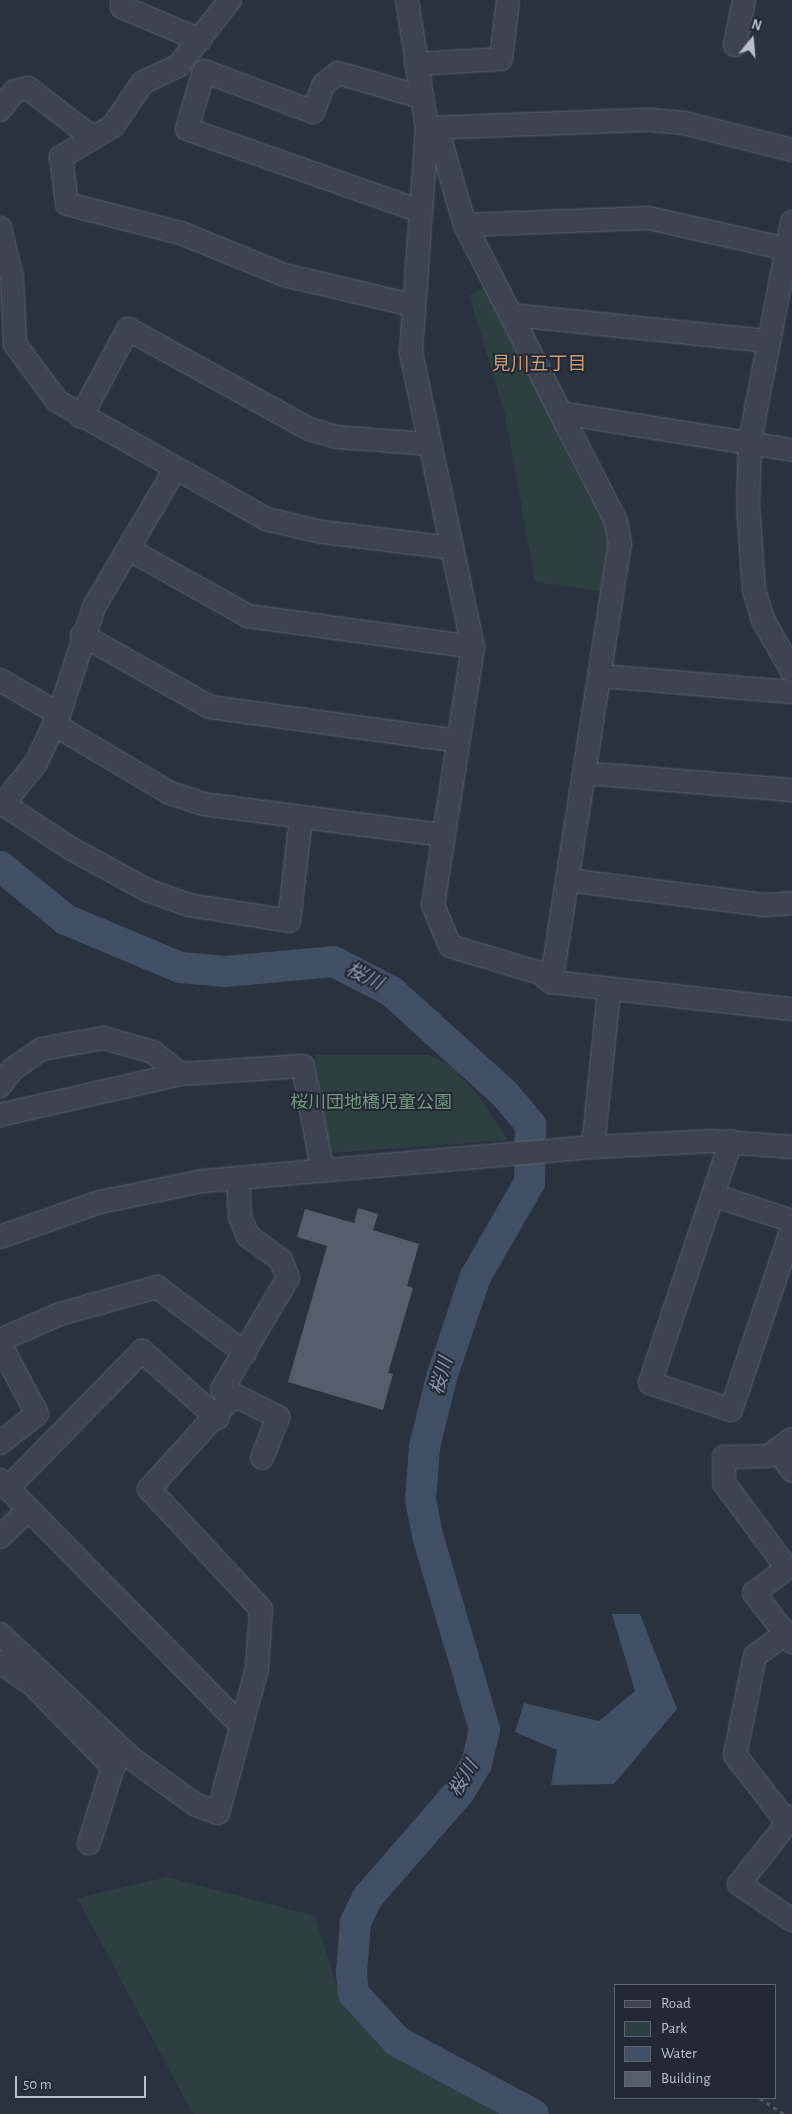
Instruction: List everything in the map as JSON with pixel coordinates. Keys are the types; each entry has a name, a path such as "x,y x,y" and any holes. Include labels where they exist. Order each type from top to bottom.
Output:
{"street":[{"path":"122,0 122,7 200,40"},
{"path":"230,0 178,66 143,82 113,126 61,158 68,204 182,233 284,275 412,305"},
{"path":"407,0 427,128 412,305 412,353 429,444 473,646 442,835 433,905 450,946 540,973 551,982 609,991 792,1010"},
{"path":"416,64 501,59 508,0"},
{"path":"735,45 744,0"},
{"path":"420,211 188,129 204,71 313,112 324,84 338,73 421,97"},
{"path":"0,110 15,91 28,88 93,138"},
{"path":"427,128 650,120 684,122 792,150"},
{"path":"427,128 442,146 465,225 616,521 620,543 551,982"},
{"path":"465,225 648,218 787,249"},
{"path":"792,222 750,442 748,504 754,590 763,620 792,671"},
{"path":"0,228 12,276 15,344 57,401 174,471 285,525 452,548"},
{"path":"512,315 769,341"},
{"path":"81,417 128,329 309,429 337,437 429,444"},
{"path":"561,413 792,450"},
{"path":"174,471 82,635 57,720 36,763 3,804 70,848 147,890 189,905 289,921 301,817"},
{"path":"130,550 248,616 473,646"},
{"path":"82,635 210,707 458,741"},
{"path":"600,676 792,692"},
{"path":"0,680 57,720 170,793 244,812 301,817 442,835"},
{"path":"584,773 792,790"},
{"path":"567,880 764,905 792,903"},
{"path":"593,1147 609,991"},
{"path":"0,1086 13,1069 42,1049 104,1038 152,1052 180,1074"},
{"path":"0,1116 180,1074 303,1066 322,1169"},
{"path":"731,1141 650,1383 731,1410 792,1229"},
{"path":"0,1237 100,1202 238,1178 322,1169 593,1147 731,1141 792,1147"},
{"path":"238,1178 240,1217 248,1236 281,1260 288,1278 222,1389 278,1417 262,1458"},
{"path":"713,1195 792,1222"},
{"path":"0,1340 60,1314 157,1287 245,1353"},
{"path":"0,1344 37,1414 0,1443"},
{"path":"217,1418 142,1351 4,1484 242,1726"},
{"path":"0,1634 131,1758 210,1812 218,1813 258,1668 261,1609 149,1489 217,1418 234,1395"},
{"path":"792,1470 785,1445 769,1456 724,1457 724,1483 787,1568 754,1593 789,1638 755,1656 736,1754 789,1820 739,1884 792,1920"},
{"path":"0,1537 28,1509"},
{"path":"0,1662 33,1685 113,1767 90,1843"}],"path":[{"path":"762,2099 784,2114"}],"green space":[{"path":"485,287 605,520 609,542 603,592 535,581 505,415 469,295"},
{"name":"桜川団地橋児童公園","path":"315,1055 429,1055 450,1065 480,1098 508,1140 328,1153"},
{"path":"167,1877 315,1916 339,1993 392,2047 511,2114 193,2114 77,1898"}],"water":[{"path":"612,1614 640,1614 677,1709 614,1784 551,1785 557,1750 515,1732 524,1703 599,1721 635,1691"}],"building":[{"path":"358,1208 378,1214 373,1230 419,1244 407,1286 413,1288 388,1373 393,1374 383,1410 288,1382 327,1246 297,1237 305,1209 354,1223"}],"waterway":[{"name":"桜川","path":"0,866 65,919 180,967 224,971 333,961 391,991 504,1093 530,1124 529,1182 475,1276 441,1377 424,1447 420,1499 427,1535 484,1729 476,1763 460,1790 367,1897 355,1922 351,1972 353,1993 397,2041 533,2114"}],"district":[{"name":"見川五丁目","path":"539,365"}]}
